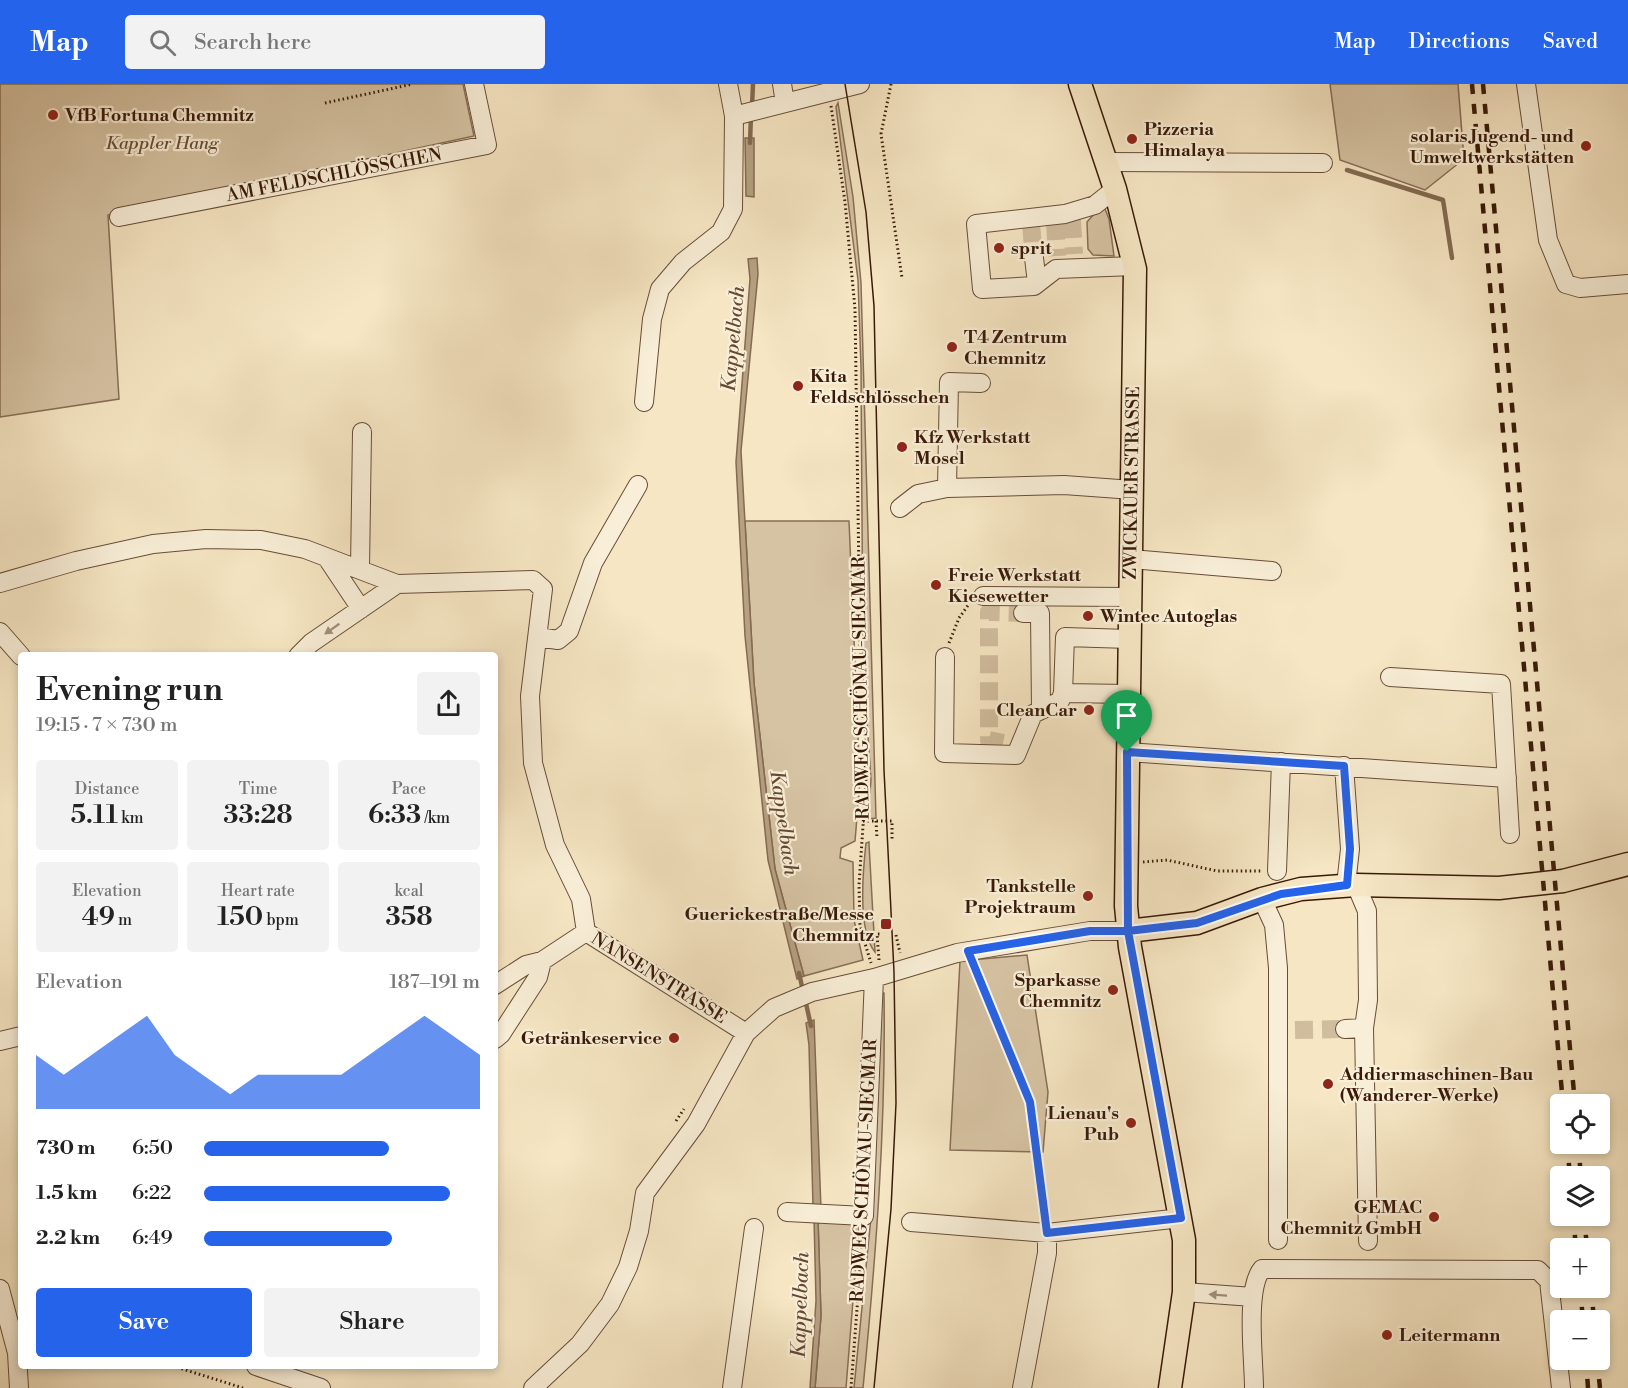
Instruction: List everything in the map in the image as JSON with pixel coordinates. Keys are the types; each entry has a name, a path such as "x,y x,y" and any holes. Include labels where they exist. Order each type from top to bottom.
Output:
{"main road":[{"name":"ZWICKAUER STRASSE","path":"1080,84 1107,162 1134,266 1127,752 1128,931 1184,1240 1184,1292 1170,1388"},
{"path":"1128,931 1197,923 1262,899 1301,889 1351,885 1499,888 1563,881 1628,864"}],"street":[{"name":"AM FELDSCHLÖSSCHEN","path":"118,217 487,145 474,84"},
{"path":"644,402 652,319 660,289 683,262 721,232 733,209 734,116 728,84"},
{"path":"782,84 785,103"},
{"path":"734,116 860,84"},
{"path":"1526,84 1548,240 1566,284 1580,288 1628,284"},
{"path":"1107,162 1323,163"},
{"path":"1115,189 1095,205 1063,218 976,224 982,289 1037,283 1066,262 1134,266"},
{"path":"1034,258 1037,283"},
{"path":"947,488 950,382 981,383"},
{"path":"360,569 362,432"},
{"path":"538,637 558,640 569,631 593,562 638,485"},
{"path":"900,508 918,494 947,488 1064,485 1132,490"},
{"path":"0,583 76,561 153,544 206,539 261,540 304,549 398,584"},
{"path":"327,558 360,609"},
{"path":"1131,559 1272,571"},
{"name":"NANSENSTRASSE","path":"398,584 532,580 543,589 530,696 533,763 555,845 581,899 586,932 746,1033"},
{"path":"303,652 360,609 398,584"},
{"path":"983,596 1130,597"},
{"path":"1031,613 1041,710"},
{"path":"0,632 18,653"},
{"path":"945,657 944,753 1016,755 1011,745 1032,714 1060,701 1063,693 1065,637 1129,639"},
{"path":"1390,677 1501,684 1510,834"},
{"path":"1063,693 1128,694"},
{"path":"1127,752 1507,778"},
{"path":"1277,871 1281,762"},
{"path":"1344,766 1351,885 1367,911 1368,1000 1364,1028 1368,1241"},
{"path":"1262,899 1274,925 1287,1030 1278,1239"},
{"path":"533,1388 580,1344 610,1304 628,1267 639,1231 645,1193 696,1124 746,1033 774,1008 803,995 968,951 1090,931 1128,931"},
{"path":"498,983 525,965 542,961 586,932"},
{"path":"498,1032 538,977 542,961"},
{"name":"RADWEG SCHÖNAU-SIEGMAR","path":"864,1216 877,977"},
{"path":"1345,1029 1364,1028"},
{"path":"0,1041 18,1036"},
{"path":"795,1212 864,1216"},
{"path":"911,1222 1047,1233 1181,1218"},
{"path":"732,1388 754,1228"},
{"path":"1022,1388 1047,1253 1047,1233"},
{"path":"1254,1388 1253,1297 1257,1276 1262,1269 1538,1270 1549,1281 1561,1388"},
{"path":"0,1289 18,1349"},
{"path":"1184,1292 1253,1297"},
{"path":"19,1369 19,1388"},
{"path":"265,1369 321,1388"}],"path":[{"path":"325,103 413,84"},
{"path":"891,84 881,134 902,278"},
{"name":"RADWEG SCHÖNAU-SIEGMAR","path":"829,91 845,202 855,309 860,642 866,782 859,885 860,927 877,977"},
{"path":"945,657 959,618 971,600 983,596"},
{"path":"863,821 892,821 892,838"},
{"path":"876,821 877,839"},
{"path":"1126,864 1167,860 1217,871 1277,871"},
{"path":"877,977 877,934 882,934"},
{"path":"968,951 1030,1102 1047,1233"},
{"name":"RADWEG SCHÖNAU-SIEGMAR","path":"851,1388 864,1216"},
{"path":"183,1369 243,1388"}],"green space":[{"name":"Kappler Hang","path":"0,84 463,84 474,136 108,215 119,399 0,417"},
{"path":"1330,84 1458,84 1464,159 1425,190 1340,160"},
{"path":"838,103 853,197 861,283 876,818 868,819 871,780 863,664 861,368 858,280 836,107"},
{"path":"1103,204 1109,219 1114,256 1093,255 1088,249 1087,222"},
{"path":"745,521 849,521 860,782 855,841 841,848 840,858 853,862 854,920 863,960 804,976 775,869 754,683"},
{"path":"869,842 875,952 869,942 863,915 866,843"},
{"path":"1027,955 1048,1092 1043,1152 950,1150 960,961"},
{"path":"884,993 882,1142 876,1240 863,1388 854,1388 871,1217 876,994"},
{"path":"818,1219 859,1225 846,1388 815,1388 821,1316"}],"shaded area":[{"path":"745,138 754,138 754,197 746,196"},
{"path":"757,258 758,274 741,451 754,683 775,869 804,976 797,979 768,860 745,636 736,462 750,279 748,259"},
{"path":"814,1020 821,1209 813,1207 809,1045 806,1023"},
{"path":"814,1218 818,1219 821,1316 815,1388 810,1388 816,1301"}],"waterway":[{"name":"Kappelbach","path":"752,107 753,84"},
{"name":"Kappelbach","path":"750,143 751,115"},
{"path":"1347,170 1443,200 1452,258"},
{"name":"Kappelbach","path":"799,973 803,991"},
{"name":"Kappelbach","path":"805,999 811,1026"}],"tunnel":[{"path":"1072,220 1074,254"},
{"path":"1055,222 1057,256"},
{"path":"1031,224 1034,258"},
{"path":"1003,743 989,740 989,612 1023,613"},
{"path":"1295,1030 1345,1029"}],"tram line":[{"path":"845,84 866,212 874,306 884,770 894,972 896,1103 891,1209 874,1388"}],"railway":[{"path":"1472,84 1562,1094"},
{"path":"1483,84 1574,1094"},
{"path":"1568,1154 1569,1166"},
{"path":"1579,1154 1580,1166"},
{"path":"1574,1226 1575,1238"},
{"path":"1585,1226 1586,1238"},
{"path":"1581,1298 1582,1310"},
{"path":"1592,1298 1593,1310"},
{"path":"1587,1370 1588,1388"},
{"path":"1598,1370 1600,1388"}],"place":[{"name":"VfB Fortuna Chemnitz","path":"53,115"},
{"name":"Pizzeria Himalaya","path":"1132,139"},
{"name":"solaris Jugend- und Umweltwerkstätten","path":"1586,146"},
{"name":"sprit","path":"999,248"},
{"name":"T4 Zentrum Chemnitz","path":"952,347"},
{"name":"Kita Feldschlösschen","path":"798,386"},
{"name":"Kfz Werkstatt Mosel","path":"902,447"},
{"name":"Freie Werkstatt Kiesewetter","path":"936,585"},
{"name":"Wintec Autoglas","path":"1088,616"},
{"name":"CleanCar","path":"1089,710"},
{"name":"Tankstelle Projektraum","path":"1088,896"},
{"name":"Guerickestraße/Messe Chemnitz","path":"886,924"},
{"name":"Sparkasse Chemnitz","path":"1113,990"},
{"name":"Getränkeservice","path":"674,1038"},
{"name":"Addiermaschinen-Bau (Wanderer-Werke)","path":"1328,1084"},
{"name":"Lienau's Pub","path":"1131,1123"},
{"name":"GEMAC Chemnitz GmbH","path":"1434,1217"},
{"name":"Leitermann","path":"1387,1335"}],"route":[{"path":"1127,752 1126,906 1128,931 1090,931 968,951 1030,1102 1047,1233 1181,1218 1128,931 1197,923 1281,894 1301,889 1347,885 1350,849 1344,766 1127,752"}]}
